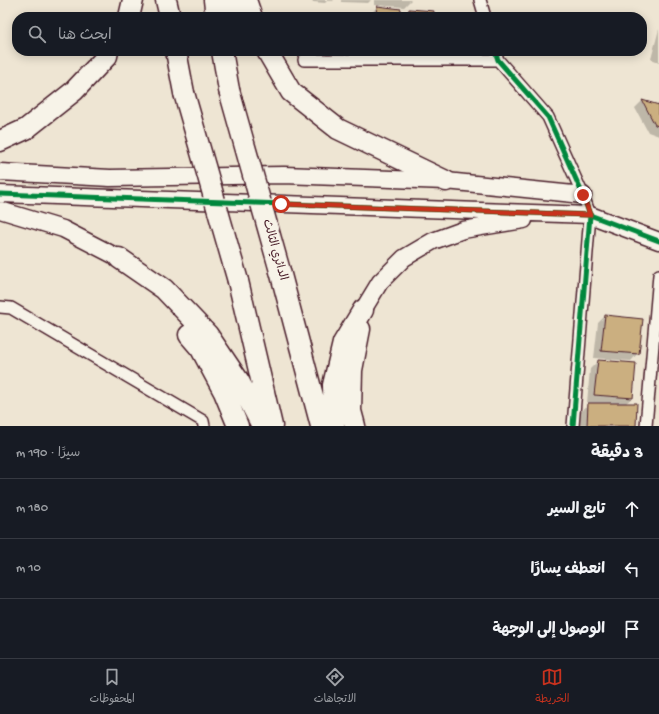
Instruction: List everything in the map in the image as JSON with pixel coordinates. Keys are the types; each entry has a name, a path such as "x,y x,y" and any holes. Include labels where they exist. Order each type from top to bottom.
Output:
{"highway":[{"path":"119,12 122,0"},
{"path":"129,12 133,0"},
{"path":"166,0 169,12"},
{"path":"214,0 215,12"},
{"path":"229,0 234,12"},
{"path":"246,0 250,12"},
{"path":"0,141 26,129 74,91 105,56"},
{"path":"177,56 184,93 238,281 272,426"},
{"name":"الدائري الثالث","path":"223,56 229,90 280,271 321,426"},
{"path":"259,56 291,92 338,129 446,180"},
{"path":"270,56 291,92"},
{"path":"119,258 156,295 202,349 224,392 238,426"},
{"path":"119,258 164,290 208,336 239,381 262,426"},
{"path":"334,426 333,385 343,343 363,310"},
{"path":"355,426 351,411 352,370 363,310"}],"street":[{"path":"480,0 484,12"},
{"path":"304,60 496,56 548,118 583,195 590,215 573,426"},
{"path":"0,172 110,178 284,175 446,180 583,195"},
{"path":"0,194 590,215 659,241"},
{"path":"0,210 63,229 119,258"},
{"path":"363,310 380,282 404,258 432,241 463,230 572,214"},
{"path":"646,426 656,343 659,275"},
{"path":"0,307 11,308 18,312 203,421 204,426"}],"building":[{"path":"377,6 401,9 401,12 376,12"},
{"path":"409,9 434,11 434,12 409,12"},
{"path":"642,100 659,105 659,126 655,125"},
{"path":"605,315 643,319 639,354 601,351"},
{"path":"598,360 636,363 633,398 594,395"},
{"path":"588,403 637,403 636,426 587,426"}],"cycle path":[{"path":"497,56 498,60 548,117 583,195 590,215 573,426"},
{"path":"0,194 590,215 659,241"}],"route":[{"path":"281,204 590,215 583,195"}]}
